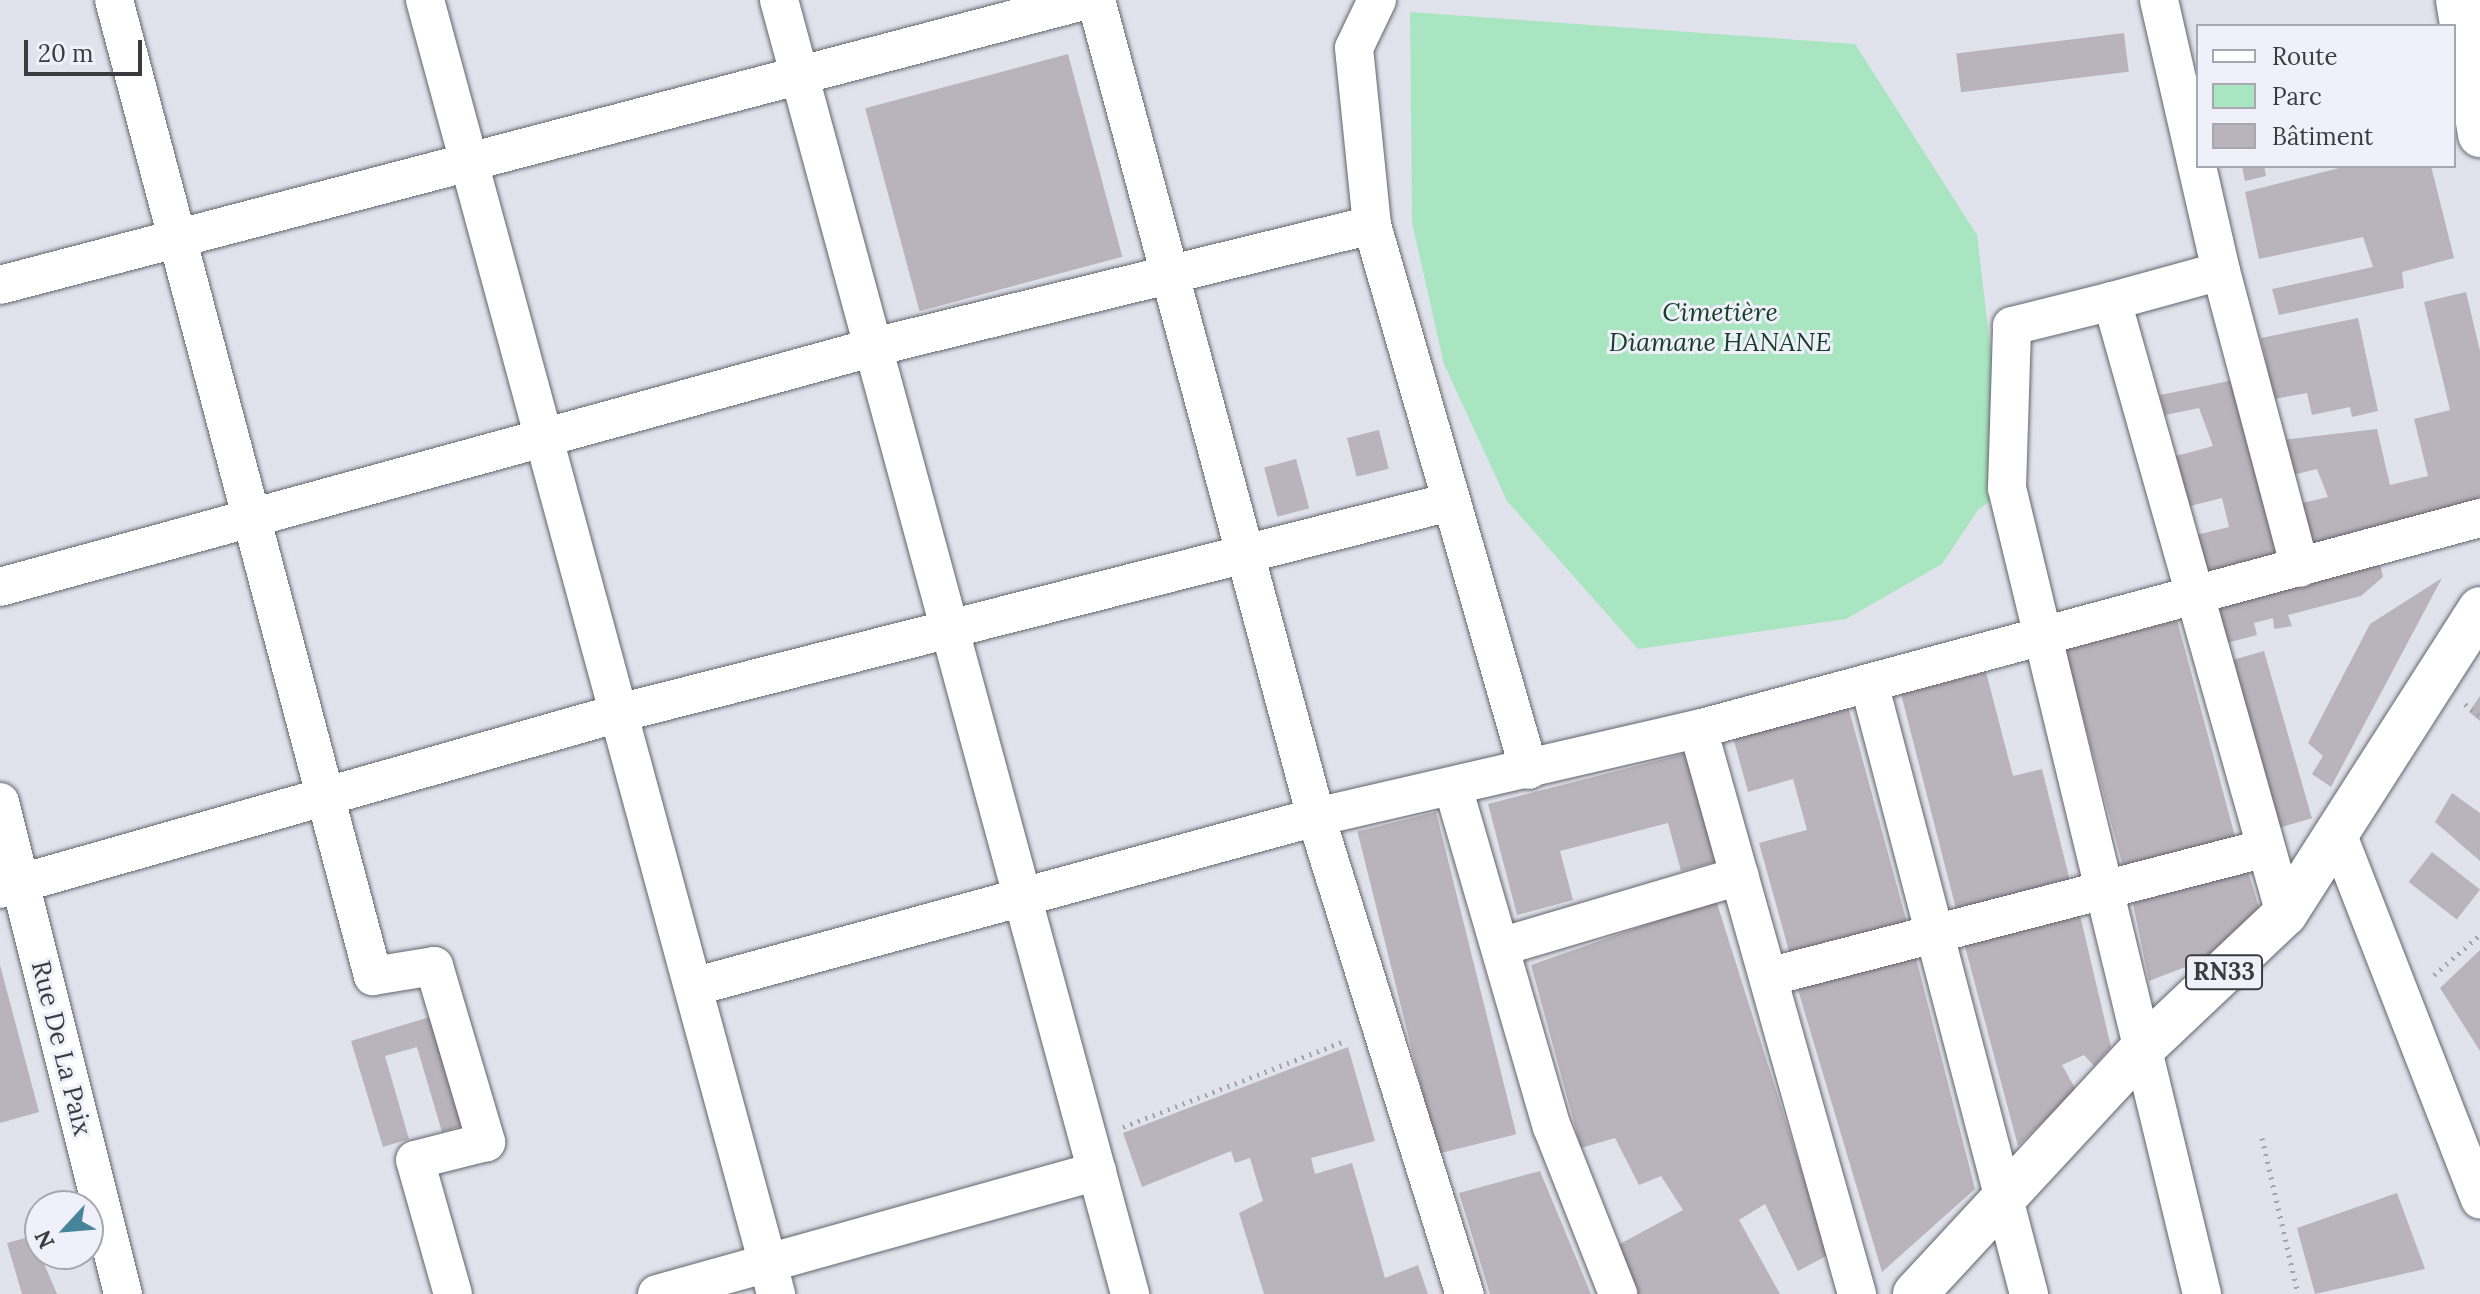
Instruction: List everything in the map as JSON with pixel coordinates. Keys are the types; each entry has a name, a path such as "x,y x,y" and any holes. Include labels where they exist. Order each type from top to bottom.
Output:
{"main road":[{"path":"2458,0 2480,135"},
{"name":"RN33","path":"1915,1294 2002,1204 2142,1049 2285,914 2339,838 2480,609"}],"street":[{"path":"114,0 373,976 434,966 486,1142 415,1160 453,1294"},
{"path":"425,0 772,1278"},
{"path":"779,0 1130,1294"},
{"path":"0,285 799,72 1087,0"},
{"path":"1096,0 1242,556 1316,817 1465,1294"},
{"path":"1377,0 1354,48 1372,225 1529,770"},
{"path":"2159,0 2196,162"},
{"path":"2197,168 2221,271 2300,568"},
{"path":"0,587 874,347 1372,225"},
{"path":"2202,1294 2007,488 2012,326 2221,271"},
{"path":"2112,301 2191,596 2285,914"},
{"path":"10,886 619,713 1450,502"},
{"path":"693,987 1316,817 1698,729 2480,518"},
{"path":"1869,683 2002,1204 2029,1294"},
{"path":"1698,729 1857,1294"},
{"path":"1453,787 1552,1127 1618,1294"},
{"name":"Rue De La Paix","path":"0,802 10,886 123,1294"},
{"path":"2339,838 2480,1199"},
{"path":"1768,977 2266,848"},
{"path":"1500,947 1740,876"},
{"path":"657,1294 772,1278 1093,1156"}],"path":[{"path":"2403,1002 2480,935"},
{"path":"1093,1156 1382,1026"},
{"path":"2262,1138 2298,1294"}],"green space":[{"name":"Cimetière Diamane HANANE","path":"1410,12 1855,44 1977,235 2007,488 1978,510 1942,564 1846,619 1638,649 1507,501 1444,364 1412,223"}],"building":[{"path":"2124,33 2129,72 1961,92 1956,54"},
{"path":"1068,54 1122,257 920,311 865,108"},
{"path":"2242,168 2264,168 2266,176 2245,181"},
{"path":"2339,168 2432,168 2454,258 2402,272 2404,288 2279,315 2272,289 2373,267 2363,237 2259,259 2245,192"},
{"path":"2466,292 2480,351 2480,506 2310,553 2298,504 2328,497 2317,469 2289,476 2281,440 2377,429 2390,485 2428,476 2414,419 2450,410 2424,302"},
{"path":"2358,318 2378,411 2352,417 2350,407 2312,415 2307,393 2274,399 2261,338"},
{"path":"2239,379 2285,559 2207,578 2196,535 2229,527 2222,498 2190,506 2176,456 2213,446 2199,408 2165,415 2160,395"},
{"path":"1379,430 1389,469 1357,477 1347,438"},
{"path":"1296,459 1309,508 1277,517 1264,468"},
{"path":"2380,564 2383,577 2361,596 2288,615 2292,626 2274,629 2273,618 2254,623 2257,635 2223,644 2211,609"},
{"path":"2442,578 2331,787 2312,774 2323,756 2308,743 2370,624"},
{"path":"2177,620 2237,843 2125,873 2065,650"},
{"path":"2264,651 2312,818 2274,829 2226,662"},
{"path":"1986,672 2013,776 2042,769 2070,881 1956,909 1901,694"},
{"path":"2480,696 2480,721 2469,712"},
{"path":"1848,706 1907,923 1790,955 1759,843 1807,830 1793,779 1748,792 1733,737"},
{"path":"1687,753 1715,862 1681,871 1668,823 1560,851 1573,900 1517,915 1488,804"},
{"path":"2452,793 2480,813 2480,861 2435,822"},
{"path":"1436,812 1516,1134 1438,1154 1357,832"},
{"path":"2432,852 2480,890 2457,919 2409,882"},
{"path":"2247,868 2260,911 2209,958 2149,981 2132,899"},
{"path":"1716,900 1828,1255 1798,1271 1765,1204 1739,1220 1780,1294 1637,1294 1616,1246 1683,1210 1661,1176 1639,1185 1615,1138 1581,1148 1531,965"},
{"path":"2079,911 2111,1047 2094,1066 2084,1055 2062,1065 2076,1090 2018,1146 1963,939"},
{"path":"2480,950 2480,1051 2440,988"},
{"path":"1915,954 1975,1189 1882,1272 1796,983"},
{"path":"0,965 39,1112 0,1123"},
{"path":"436,1015 468,1124 442,1132 417,1047 385,1056 409,1139 383,1147 351,1041"},
{"path":"1348,1047 1375,1141 1311,1158 1315,1174 1352,1163 1385,1278 1418,1265 1428,1294 1264,1294 1239,1213 1263,1201 1250,1158 1235,1163 1231,1151 1142,1187 1123,1133"},
{"path":"1540,1171 1591,1294 1490,1294 1459,1193"},
{"path":"2397,1193 2425,1269 2315,1294 2297,1228"},
{"path":"24,1238 24,1270 47,1270 57,1294 22,1294 7,1243"}]}
